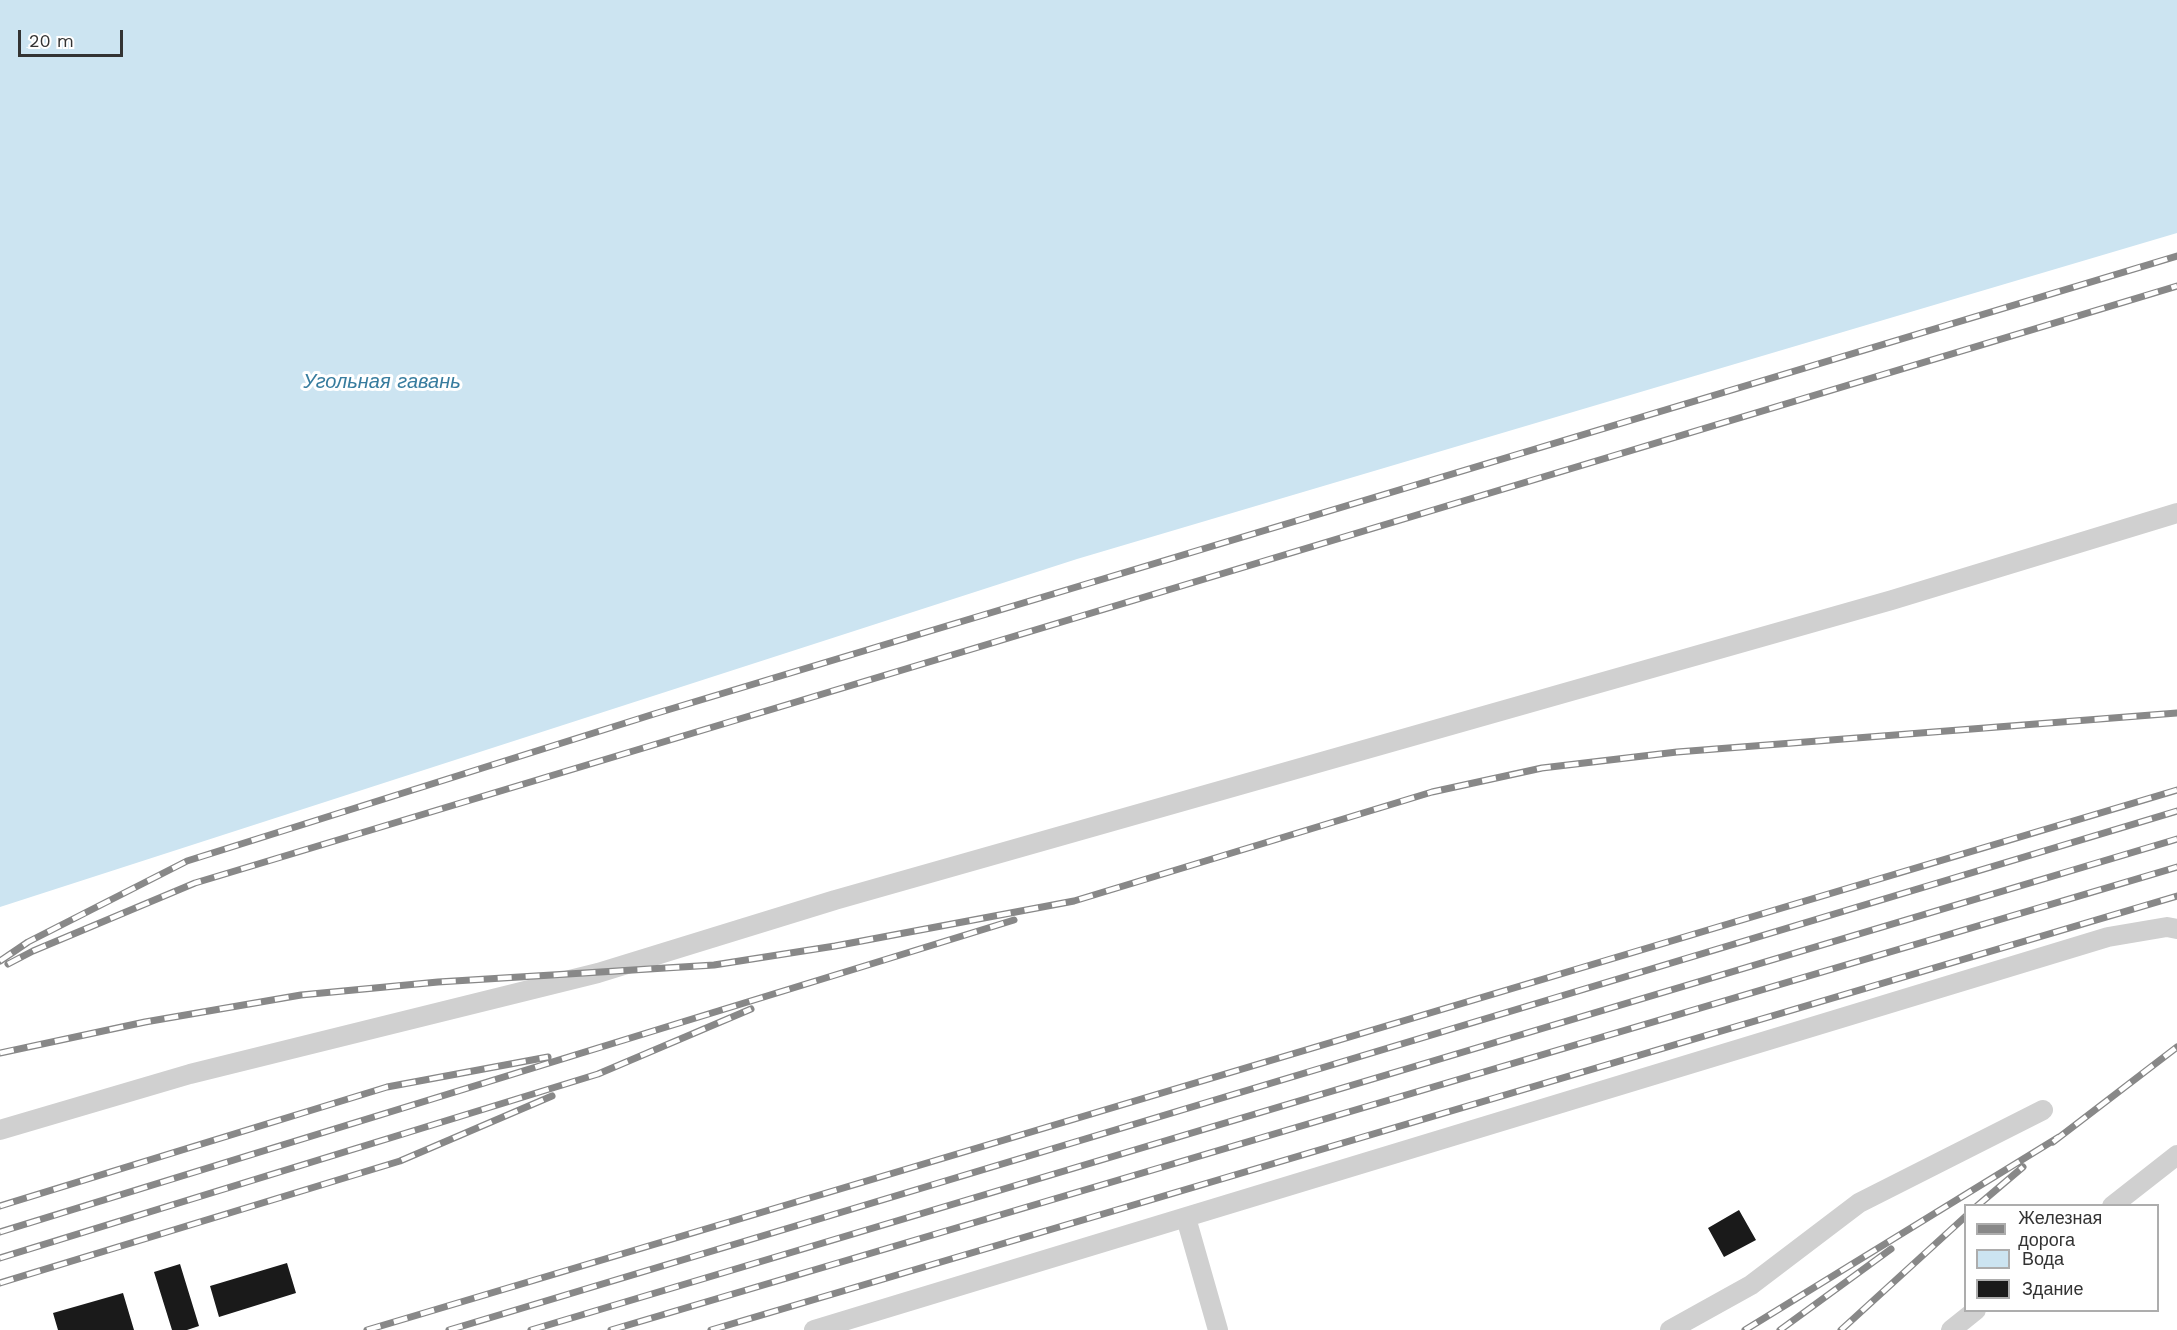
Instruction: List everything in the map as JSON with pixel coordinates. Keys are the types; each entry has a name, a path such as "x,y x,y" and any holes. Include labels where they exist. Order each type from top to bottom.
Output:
{"lane":[{"path":"0,1130 190,1074 598,973 835,900 1892,600 2177,513"},
{"path":"814,1330 2108,937 2168,927 2177,929"},
{"path":"1670,1330 1751,1285 1859,1203 2043,1110"},
{"path":"2115,1204 2177,1155"},
{"path":"1186,1218 1218,1330"},
{"path":"1951,1330 1975,1312"}],"water":[{"name":"Угольная гавань","path":"0,0 2177,0 2177,233 1077,559 0,907"}],"building":[{"path":"1739,1210 1756,1240 1724,1257 1708,1228"},
{"path":"287,1263 296,1293 219,1317 210,1286"},
{"path":"180,1264 199,1326 187,1330 172,1330 154,1272"},
{"path":"123,1293 134,1330 58,1330 53,1313"}],"railway":[{"path":"0,961 28,942 187,861 654,714 2177,256"},
{"path":"8,964 33,951 195,883 2177,286"},
{"path":"0,1053 145,1022 301,995 438,982 714,965 835,946 1074,901 1432,792 1542,768 1677,752 2177,713"},
{"path":"367,1330 2177,790"},
{"path":"449,1330 2177,811"},
{"path":"531,1330 2177,839"},
{"path":"611,1330 2177,867"},
{"path":"711,1330 2177,896"},
{"path":"0,1232 1014,920"},
{"path":"0,1258 598,1074 751,1009"},
{"path":"2053,1142 2177,1047"},
{"path":"0,1206 387,1087 548,1057"},
{"path":"0,1283 400,1161 552,1096"},
{"path":"1745,1330 2059,1137"},
{"path":"1979,1204 2023,1167"},
{"path":"1841,1330 1964,1218"},
{"path":"1780,1330 1891,1249"}]}
